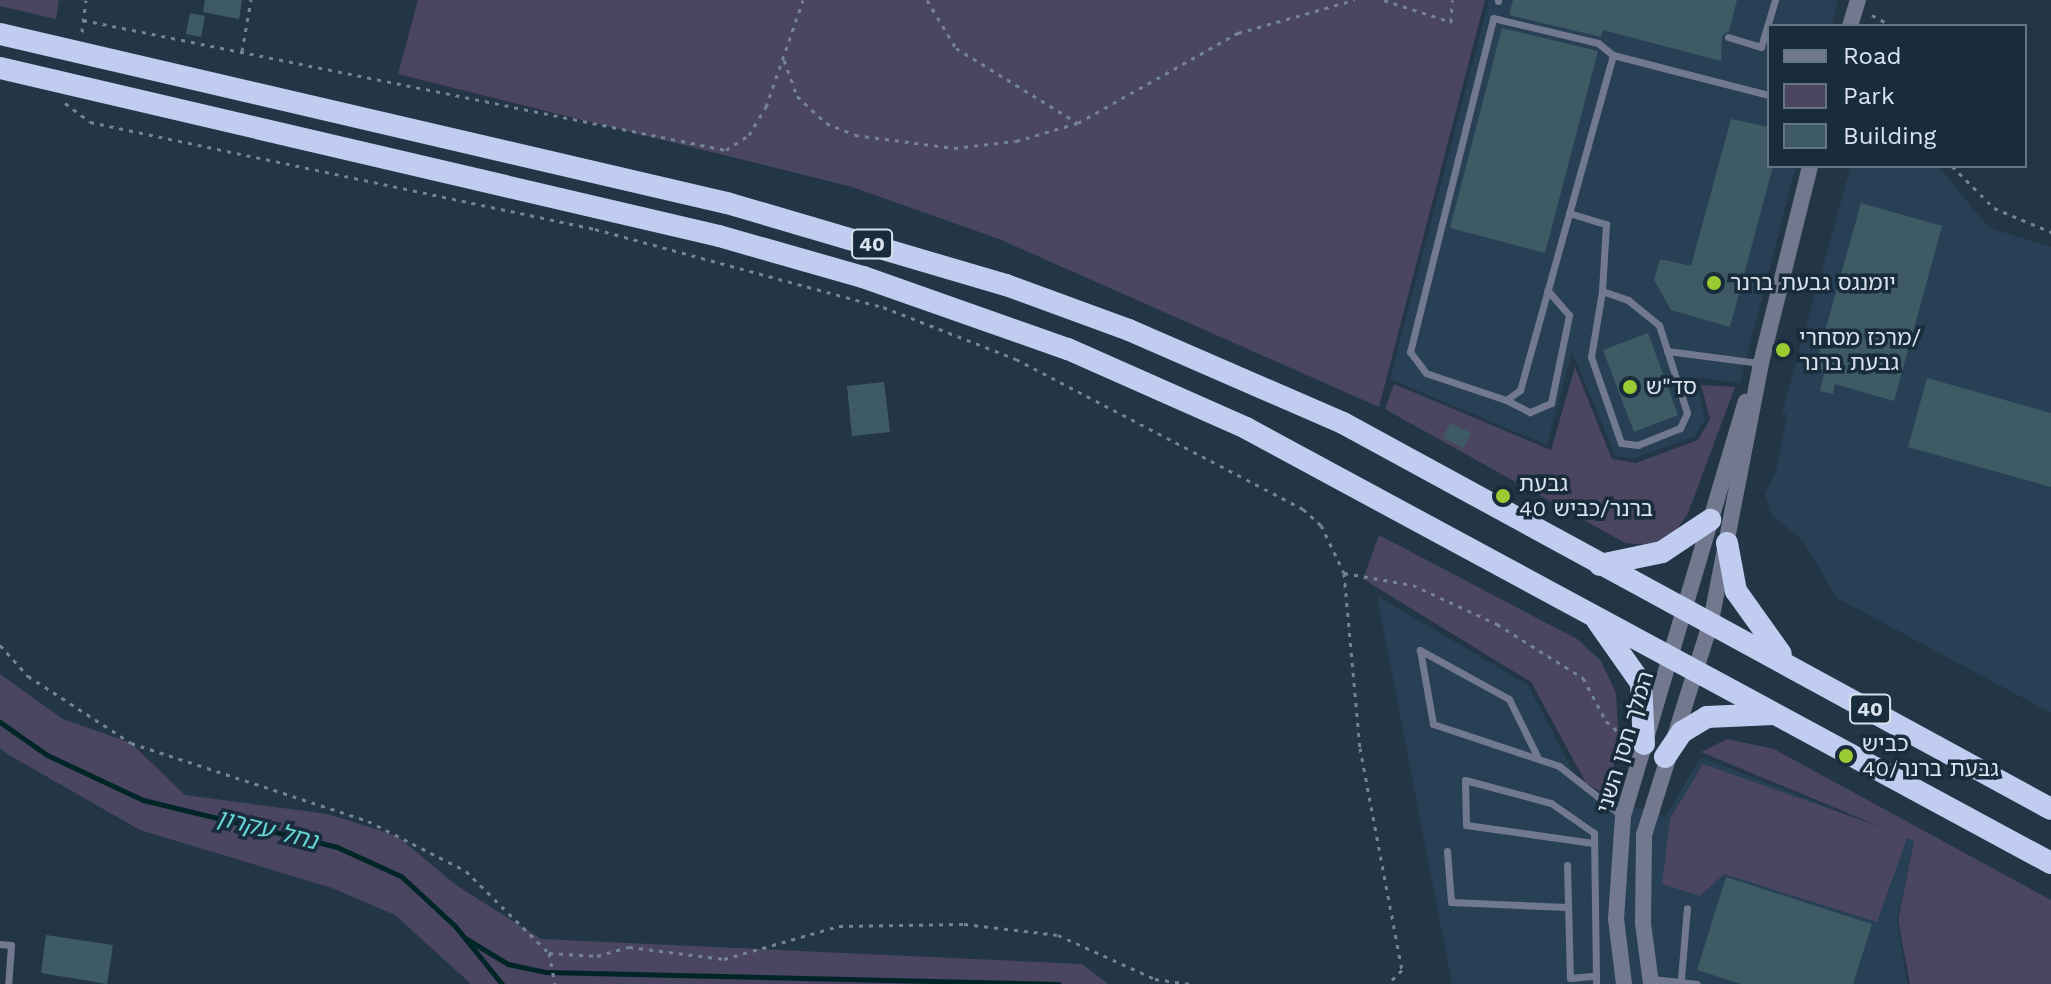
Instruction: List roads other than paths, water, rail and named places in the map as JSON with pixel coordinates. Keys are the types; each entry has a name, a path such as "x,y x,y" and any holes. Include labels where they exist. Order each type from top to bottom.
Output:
{"highway":[{"name":"40","path":"0,34 727,203 1006,285 1237,373 1330,417 1600,565 1711,621 2051,809"},
{"name":"40","path":"0,68 719,236 1006,325 1246,428 1695,666 2051,863"},
{"path":"1600,565 1662,552 1710,520"},
{"path":"1727,543 1736,591 1753,621 1807,674"},
{"path":"1579,606 1634,666 1645,702 1644,744"},
{"path":"1665,757 1682,732 1707,717 1756,712 1788,717"}],"street":[{"path":"1761,363 1810,168"},
{"name":"המלך חסן השני","path":"1623,984 1616,919 1623,816 1688,611 1710,520 1761,363"},
{"name":"המלך חסן השני","path":"1651,981 1644,835 1665,757 1711,621 1761,363"}],"lane":[{"path":"1768,24 1775,0"},
{"path":"1547,290 1569,315 1551,403 1540,412 1426,373 1410,352 1493,18 1598,43 1613,55 1767,94"},
{"path":"1728,37 1761,47 1767,27"},
{"path":"1506,400 1520,390 1613,55"},
{"path":"1569,213 1606,224 1602,291 1591,357 1621,443 1638,445 1680,428 1687,413 1659,325 1628,300 1602,291"},
{"path":"1667,351 1761,363"},
{"path":"1538,758 1509,699 1420,650 1433,724 1538,758 1568,771 1623,816"},
{"path":"1567,865 1570,978 1596,980 1593,843 1582,820 1551,803 1465,780 1466,825 1593,843"},
{"path":"1447,851 1451,902 1567,907"},
{"path":"1681,979 1687,908"},
{"path":"0,944 11,945 8,984"},
{"path":"1651,981 1681,979 1697,984"}],"waterway":[{"name":"נחל עקרון","path":"0,722 47,755 143,800 337,847 401,876 455,926 502,984"},
{"path":"465,938 508,964 546,972 1059,984"}],"place":[{"name":"יומנגס גבעת ברנר","path":"1714,283"},
{"name":"מרכז מסחרי/ גבעת ברנר","path":"1783,350"},
{"name":"סד\"ש","path":"1630,387"},
{"name":"גבעת ברנר/כביש 40","path":"1503,496"},
{"name":"כביש 40/גבעת ברנר","path":"1846,756"}]}
